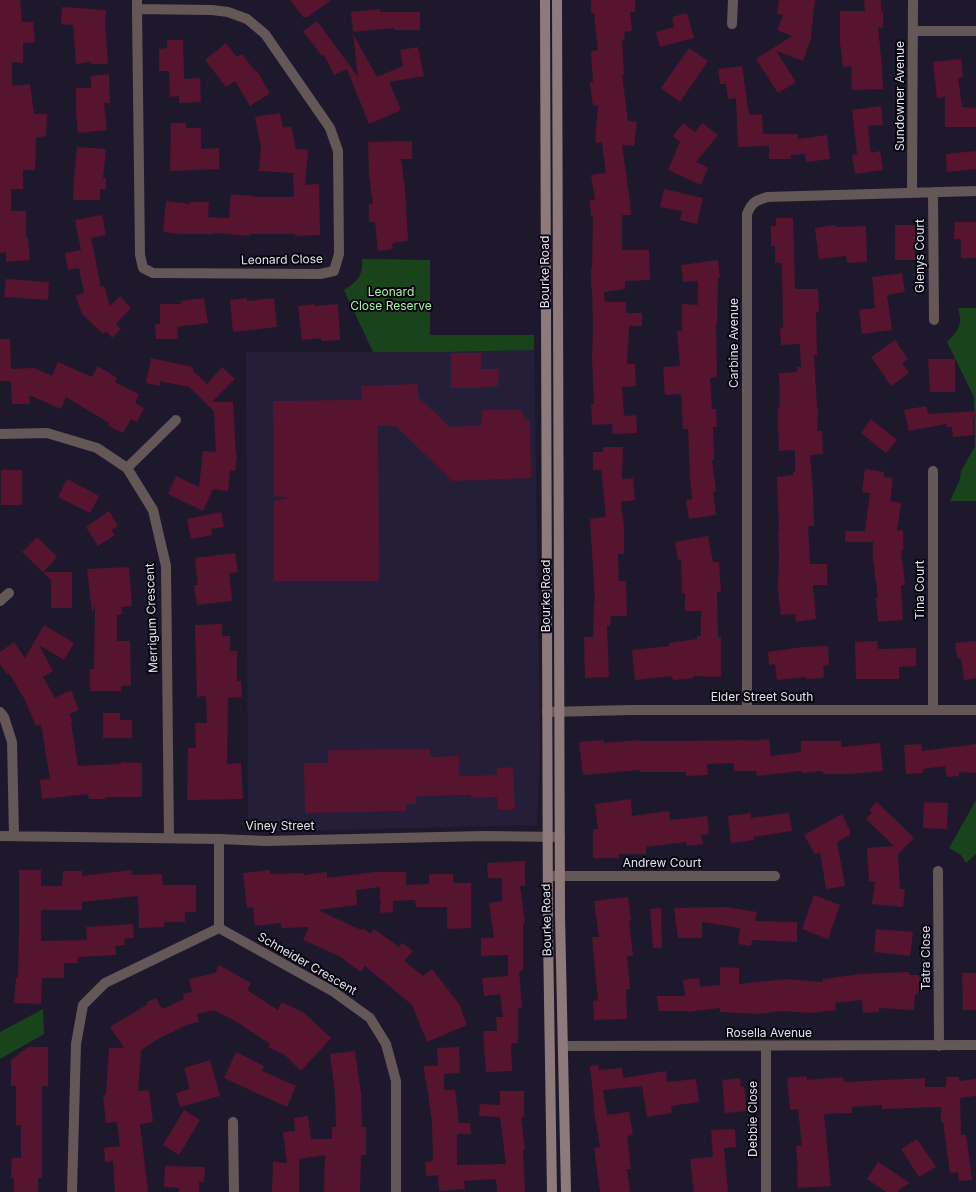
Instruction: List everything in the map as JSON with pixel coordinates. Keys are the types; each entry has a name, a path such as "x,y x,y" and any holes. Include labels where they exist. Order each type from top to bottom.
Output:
{"main road":[{"name":"Bourke Road","path":"545,0 548,934 552,1192"},
{"name":"Bourke Road","path":"557,0 560,877 566,1192"},
{"path":"550,1046 563,1046"}],"street":[{"path":"732,24 733,0"},
{"name":"Sundowner Avenue","path":"912,192 913,0"},
{"name":"Leonard Close","path":"137,5 228,12 247,19 265,34 330,128 338,151 340,254 334,271 320,274 153,273 143,268 140,255 137,5"},
{"path":"913,31 976,31"},
{"name":"Carbine Avenue","path":"747,710 747,214 755,201 767,197 976,191"},
{"name":"Glenys Court","path":"933,192 934,320"},
{"path":"127,468 176,420"},
{"name":"Merrigum Crescent","path":"0,434 47,433 97,448 127,468 153,510 166,566 169,838"},
{"name":"Tina Court","path":"933,471 933,709"},
{"path":"0,601 9,594"},
{"name":"Elder Street South","path":"547,712 933,709 976,710"},
{"path":"0,712 4,717 12,742 14,836"},
{"name":"Viney Street","path":"0,836 219,838 266,841 484,836 560,837"},
{"path":"72,1192 76,1044 83,1005 106,982 219,928 219,838"},
{"name":"Tatra Close","path":"938,871 939,1046"},
{"name":"Andrew Court","path":"548,876 775,876"},
{"name":"Schneider Crescent","path":"219,928 334,992 370,1018 386,1044 396,1081 396,1192"},
{"name":"Rosella Avenue","path":"563,1046 976,1046"},
{"name":"Debbie Close","path":"766,1046 766,1192"},
{"path":"233,1122 234,1192"}],"shaded area":[{"path":"534,350 540,745 537,825 248,832 246,352 446,352"}],"green space":[{"name":"Leonard Close Reserve","path":"362,259 430,260 430,335 534,335 534,350 373,352 344,290 359,278 362,270"},
{"path":"958,308 976,308 976,501 950,501 960,479 961,471 975,446 974,397 947,342 959,327 960,319"},
{"path":"976,800 976,854 966,863 961,855 949,848"},
{"path":"43,1009 44,1034 0,1059 0,1032"}],"building":[{"path":"0,0 20,0 22,22 33,22 35,42 23,43 23,63 12,62 12,86 30,84 34,114 47,114 46,136 36,138 35,170 23,170 23,189 11,189 11,211 26,211 26,237 28,237 30,260 6,262 6,252 0,253"},
{"path":"290,0 331,0 308,17 303,17"},
{"path":"591,0 635,0 635,12 630,12 632,31 624,32 625,39 622,40 624,75 622,75 628,121 637,122 634,146 622,145 631,215 622,215 622,250 649,250 650,280 625,281 625,289 604,292 605,302 626,302 626,313 642,313 642,326 629,326 627,364 635,364 636,386 622,387 624,416 636,415 637,433 613,434 612,424 592,425 591,404 594,404 591,287 593,216 591,216 590,200 595,200 591,175 606,173 602,143 595,142 598,105 593,106 590,82 593,82 591,51 598,50 594,13 591,13"},
{"path":"779,0 815,0 812,36 803,61 776,51 796,82 778,93 756,59 792,36 777,30 783,15 777,14"},
{"path":"864,0 881,0 881,11 883,11 883,28 878,27 883,89 852,90 851,66 843,67 840,42 840,11 865,11"},
{"path":"62,7 106,10 105,26 108,64 91,64 91,62 76,64 73,25 61,24"},
{"path":"380,9 380,12 420,12 420,30 394,30 394,28 353,32 351,12"},
{"path":"687,13 694,38 660,47 656,32 674,27 672,17"},
{"path":"317,21 358,77 353,34 377,77 403,66 400,50 418,47 424,76 389,82 401,110 369,124 347,69 334,75 324,55 322,56 303,31"},
{"path":"167,40 183,40 184,79 200,78 201,102 179,103 179,96 170,97 169,71 159,71 159,49 167,48"},
{"path":"226,43 237,57 242,54 255,71 256,70 270,93 250,106 235,81 226,87 205,60"},
{"path":"689,48 708,61 680,102 661,88"},
{"path":"961,59 963,77 958,78 962,107 976,108 976,127 945,127 945,97 937,98 933,62"},
{"path":"742,66 749,115 762,114 763,134 798,134 798,139 827,135 830,159 806,162 805,154 791,155 791,159 769,159 769,146 738,147 736,98 728,99 726,84 720,84 718,69"},
{"path":"109,74 110,103 104,103 107,130 78,133 76,88 91,88 91,76"},
{"path":"881,106 883,125 868,126 871,153 880,151 883,170 855,174 852,155 857,154 852,110"},
{"path":"280,113 283,128 291,126 296,149 308,150 305,185 319,184 320,235 295,236 295,234 250,234 249,236 214,233 181,234 163,232 166,201 190,204 190,202 209,202 208,217 229,218 231,194 253,197 294,197 293,173 259,171 261,147 255,117"},
{"path":"171,123 186,123 186,128 201,128 201,149 219,148 219,169 170,171"},
{"path":"683,123 695,132 702,123 718,135 696,162 708,168 701,185 668,170 680,142 673,136"},
{"path":"412,141 412,159 401,159 405,189 408,241 392,243 393,249 378,251 375,222 369,222 369,204 373,204 369,176 368,142"},
{"path":"77,147 106,149 103,178 106,178 106,189 100,189 100,200 73,200"},
{"path":"976,151 976,169 947,172 946,154"},
{"path":"664,189 703,198 697,224 680,220 682,211 660,207"},
{"path":"102,215 106,235 91,238 101,287 104,286 110,306 120,296 131,308 116,324 121,329 112,338 106,331 103,334 82,314 76,296 84,293 79,268 68,270 65,253 81,250 75,220"},
{"path":"776,218 793,218 795,289 818,289 819,312 816,312 817,355 814,355 818,408 817,431 822,431 823,454 810,455 814,526 808,526 810,564 827,564 827,585 813,585 816,619 796,622 795,614 781,615 778,590 779,531 777,477 793,475 793,472 795,472 795,450 779,451 778,407 780,407 779,373 797,372 797,367 801,367 800,344 781,345 780,328 783,328 782,263 775,263 775,246 771,246 771,226 776,226"},
{"path":"955,222 976,222 976,258 961,258 961,239 954,239"},
{"path":"836,225 836,227 866,226 867,262 847,263 846,256 819,259 815,228"},
{"path":"895,225 915,225 915,260 895,260"},
{"path":"718,260 720,278 718,278 716,324 717,377 710,378 712,409 716,409 717,427 713,427 714,460 712,460 716,491 713,492 716,515 689,519 686,500 692,499 688,429 683,429 681,394 665,395 663,367 680,366 677,331 682,331 682,304 698,305 698,281 683,282 681,265"},
{"path":"902,273 905,292 887,295 892,330 862,334 859,310 875,308 872,277"},
{"path":"6,279 49,282 48,300 4,297"},
{"path":"204,298 208,323 177,327 178,339 156,339 155,324 160,324 160,304 181,304 180,301"},
{"path":"247,298 247,301 274,298 277,327 233,332 230,300"},
{"path":"315,304 315,306 338,304 340,340 321,341 321,338 302,340 298,306"},
{"path":"0,339 10,339 11,369 34,368 52,376 58,362 92,377 98,366 117,378 115,382 139,394 135,403 144,408 137,422 131,419 123,433 108,426 109,423 66,397 61,409 29,395 30,404 12,404 11,381 0,381"},
{"path":"895,340 908,359 902,363 909,373 891,386 871,357"},
{"path":"451,353 481,353 481,369 499,369 498,386 483,388 451,388"},
{"path":"151,358 193,367 193,371 207,384 222,367 235,379 212,402 233,402 237,455 235,471 230,470 228,491 213,489 203,511 168,494 176,476 199,487 203,451 216,452 214,411 189,387 160,381 160,386 146,383"},
{"path":"928,359 955,359 955,392 930,392"},
{"path":"418,384 418,397 450,427 482,425 482,410 522,410 523,416 530,422 531,478 452,481 396,426 378,426 379,581 274,581 274,501 290,498 274,496 273,401 362,400 361,386"},
{"path":"926,406 928,414 976,411 976,418 973,418 974,435 953,437 952,427 946,427 946,424 909,431 904,410"},
{"path":"871,419 897,440 886,453 861,433"},
{"path":"603,447 623,447 622,479 633,478 635,500 621,502 624,528 624,554 618,554 619,581 626,581 627,616 611,616 610,626 607,626 609,677 585,678 584,637 593,637 595,602 590,519 606,517 601,470 593,470 593,452 603,452"},
{"path":"865,469 884,472 884,477 893,478 890,501 901,503 897,531 903,530 903,550 901,550 905,585 901,585 903,620 878,622 876,598 878,598 873,559 873,542 845,542 845,531 865,531 870,493 862,492"},
{"path":"1,470 22,470 22,505 1,505"},
{"path":"67,479 99,496 90,513 58,497"},
{"path":"109,511 118,526 111,530 115,535 98,546 86,527"},
{"path":"221,512 224,527 211,529 212,535 191,539 187,519"},
{"path":"708,536 713,562 719,562 721,591 717,592 718,637 721,637 721,677 693,676 694,678 673,680 672,676 635,680 632,650 669,646 669,643 697,639 697,636 701,636 701,611 685,611 685,593 682,593 681,559 678,560 675,542"},
{"path":"37,537 57,557 43,572 72,572 72,608 51,608 51,580 22,552"},
{"path":"235,553 238,572 229,573 232,601 197,605 194,585 198,585 195,558"},
{"path":"129,567 132,606 121,607 123,614 117,615 117,641 130,641 131,686 121,686 121,691 90,691 90,669 94,669 95,607 92,612 87,569"},
{"path":"222,624 222,636 230,636 230,651 237,651 237,681 241,681 242,697 228,698 227,764 241,763 243,799 187,800 188,748 196,748 195,723 207,723 206,696 197,697 195,625"},
{"path":"44,625 74,643 64,660 39,645 53,671 43,677 55,698 71,690 79,710 69,714 73,722 71,723 78,766 121,764 121,762 142,763 142,797 105,797 105,799 89,799 88,794 42,799 40,780 50,779 41,724 36,726 25,700 9,673 7,674 0,664 0,652 14,642 25,658"},
{"path":"877,641 878,649 916,648 916,666 899,667 899,679 856,679 855,642"},
{"path":"976,641 976,678 964,680 961,658 957,658 955,643"},
{"path":"828,646 829,665 823,666 824,678 806,679 806,677 777,680 775,664 769,665 768,652 803,647"},
{"path":"103,713 120,713 120,720 132,720 132,738 103,738"},
{"path":"769,739 771,756 801,752 801,741 841,741 841,747 880,743 883,771 850,774 823,774 823,772 817,771 802,773 801,771 757,776 756,771 734,771 734,763 707,764 708,775 686,776 686,772 640,772 640,770 583,775 579,742 604,740 604,743 639,740 750,741"},
{"path":"921,744 922,751 976,744 976,773 959,772 959,776 947,777 945,766 923,769 923,773 906,774 904,745"},
{"path":"430,749 430,757 459,756 459,776 497,775 497,768 513,767 515,809 498,810 497,797 471,798 471,795 416,796 416,804 406,804 406,811 305,813 304,763 328,763 328,750"},
{"path":"631,799 632,816 669,811 670,820 707,816 709,834 701,835 703,844 687,846 686,842 646,847 646,854 619,854 619,858 593,858 593,829 598,829 595,804"},
{"path":"877,802 914,838 898,854 900,889 905,889 903,907 872,904 875,881 869,882 867,848 894,846 866,819 872,813 869,810"},
{"path":"924,802 948,803 947,829 923,828"},
{"path":"751,813 751,818 789,813 792,831 753,837 754,840 731,843 728,816"},
{"path":"842,814 850,831 850,835 837,842 845,886 826,889 820,852 815,854 804,835"},
{"path":"525,861 525,886 520,886 525,923 523,924 523,970 519,971 522,1008 518,1008 518,1043 511,1043 512,1071 486,1072 483,1031 497,1031 496,1017 503,1017 500,994 484,996 482,978 508,976 508,955 481,956 481,938 494,938 489,903 502,901 502,878 488,878 487,863"},
{"path":"19,870 41,870 41,886 62,886 63,871 82,871 82,876 131,870 132,875 162,874 163,885 196,885 196,912 185,912 185,922 164,922 164,927 139,928 138,896 82,902 82,910 41,910 41,941 87,940 86,927 133,924 134,938 124,939 125,945 115,946 116,955 78,957 78,963 64,963 64,978 42,978 41,1004 14,1003 16,978 18,978"},
{"path":"270,870 270,874 304,873 304,875 327,872 327,878 375,872 406,872 406,885 429,884 429,874 453,874 453,883 471,883 471,928 447,929 447,907 416,907 415,900 393,901 393,912 380,913 380,905 382,902 380,902 380,887 356,890 357,905 318,910 361,930 363,928 370,934 374,929 399,947 402,943 413,951 404,961 423,976 432,969 459,1004 467,1025 427,1042 412,1005 365,966 361,972 339,956 303,940 309,927 281,928 281,923 255,926 253,907 247,908 243,873"},
{"path":"814,895 840,905 828,939 802,929"},
{"path":"628,897 633,956 627,956 630,989 626,989 627,1019 594,1020 593,1001 598,1000 592,937 599,937 594,901"},
{"path":"726,907 757,912 755,921 797,922 797,942 752,940 751,946 738,944 740,928 702,922 702,938 678,938 674,908"},
{"path":"661,908 662,948 653,948 650,909"},
{"path":"876,929 913,932 910,956 874,952"},
{"path":"219,965 251,983 247,990 278,1010 282,1002 304,1013 331,1038 301,1071 285,1055 268,1047 270,1044 237,1022 214,1010 197,1014 199,1022 189,1024 158,1039 141,1050 138,1091 149,1090 153,1122 140,1124 148,1192 115,1192 113,1161 105,1162 104,1148 120,1146 117,1122 106,1123 103,1095 106,1095 109,1048 124,1048 110,1027 148,1004 147,1002 156,998 162,1009 184,999 183,994 192,992 189,979 215,973"},
{"path":"720,967 739,968 739,984 787,979 823,982 823,979 861,974 909,972 909,975 920,975 918,995 915,994 914,1010 879,1008 879,1012 863,1013 862,1000 835,1003 836,1010 812,1013 782,1011 757,1014 720,1012 720,1008 687,1012 659,1011 657,996 685,996 683,980 699,978 700,987 720,985"},
{"path":"962,973 976,973 976,1010 963,1010"},
{"path":"28,1047 48,1047 48,1086 42,1086 42,1178 38,1178 38,1192 14,1192 14,1178 11,1178 12,1158 21,1158 21,1125 16,1125 16,1086 11,1086 11,1060"},
{"path":"459,1047 460,1073 444,1074 444,1090 455,1090 459,1123 470,1123 471,1134 457,1134 457,1165 506,1164 500,1117 479,1116 480,1104 500,1105 500,1091 524,1091 524,1117 521,1117 525,1150 523,1150 525,1192 497,1192 496,1179 464,1181 465,1189 439,1191 438,1175 426,1176 425,1162 433,1161 432,1121 424,1066 438,1066 437,1048"},
{"path":"355,1051 361,1094 362,1127 366,1127 366,1155 361,1155 360,1192 324,1192 325,1155 299,1159 299,1192 272,1192 273,1162 287,1163 283,1132 295,1131 294,1118 308,1116 311,1139 332,1139 332,1127 336,1127 335,1093 330,1054"},
{"path":"236,1052 264,1066 262,1071 296,1086 287,1107 224,1078"},
{"path":"210,1060 220,1096 180,1107 176,1093 190,1089 184,1068"},
{"path":"598,1065 599,1070 622,1068 623,1078 666,1071 667,1082 696,1079 699,1102 671,1106 672,1113 647,1117 642,1086 603,1090 607,1115 629,1112 633,1135 627,1136 631,1169 627,1169 630,1192 600,1192 594,1148 600,1147 593,1105 590,1066"},
{"path":"807,1076 807,1080 843,1077 844,1082 925,1078 925,1087 946,1087 946,1077 959,1077 959,1081 976,1079 976,1096 960,1098 961,1135 966,1135 972,1180 959,1181 958,1172 950,1173 943,1122 941,1122 941,1107 882,1109 882,1105 852,1107 852,1113 824,1114 831,1186 798,1188 796,1146 802,1145 798,1109 790,1110 787,1078"},
{"path":"740,1078 741,1087 744,1087 747,1111 725,1113 722,1080"},
{"path":"184,1110 200,1120 179,1155 163,1145"},
{"path":"735,1129 736,1147 724,1148 728,1192 694,1192 690,1159 713,1157 711,1130"},
{"path":"917,1139 936,1167 919,1177 901,1149"},
{"path":"878,1162 910,1183 898,1192 886,1192 867,1179"},
{"path":"165,1166 205,1167 204,1182 199,1182 199,1192 179,1192 179,1188 164,1187"}]}
